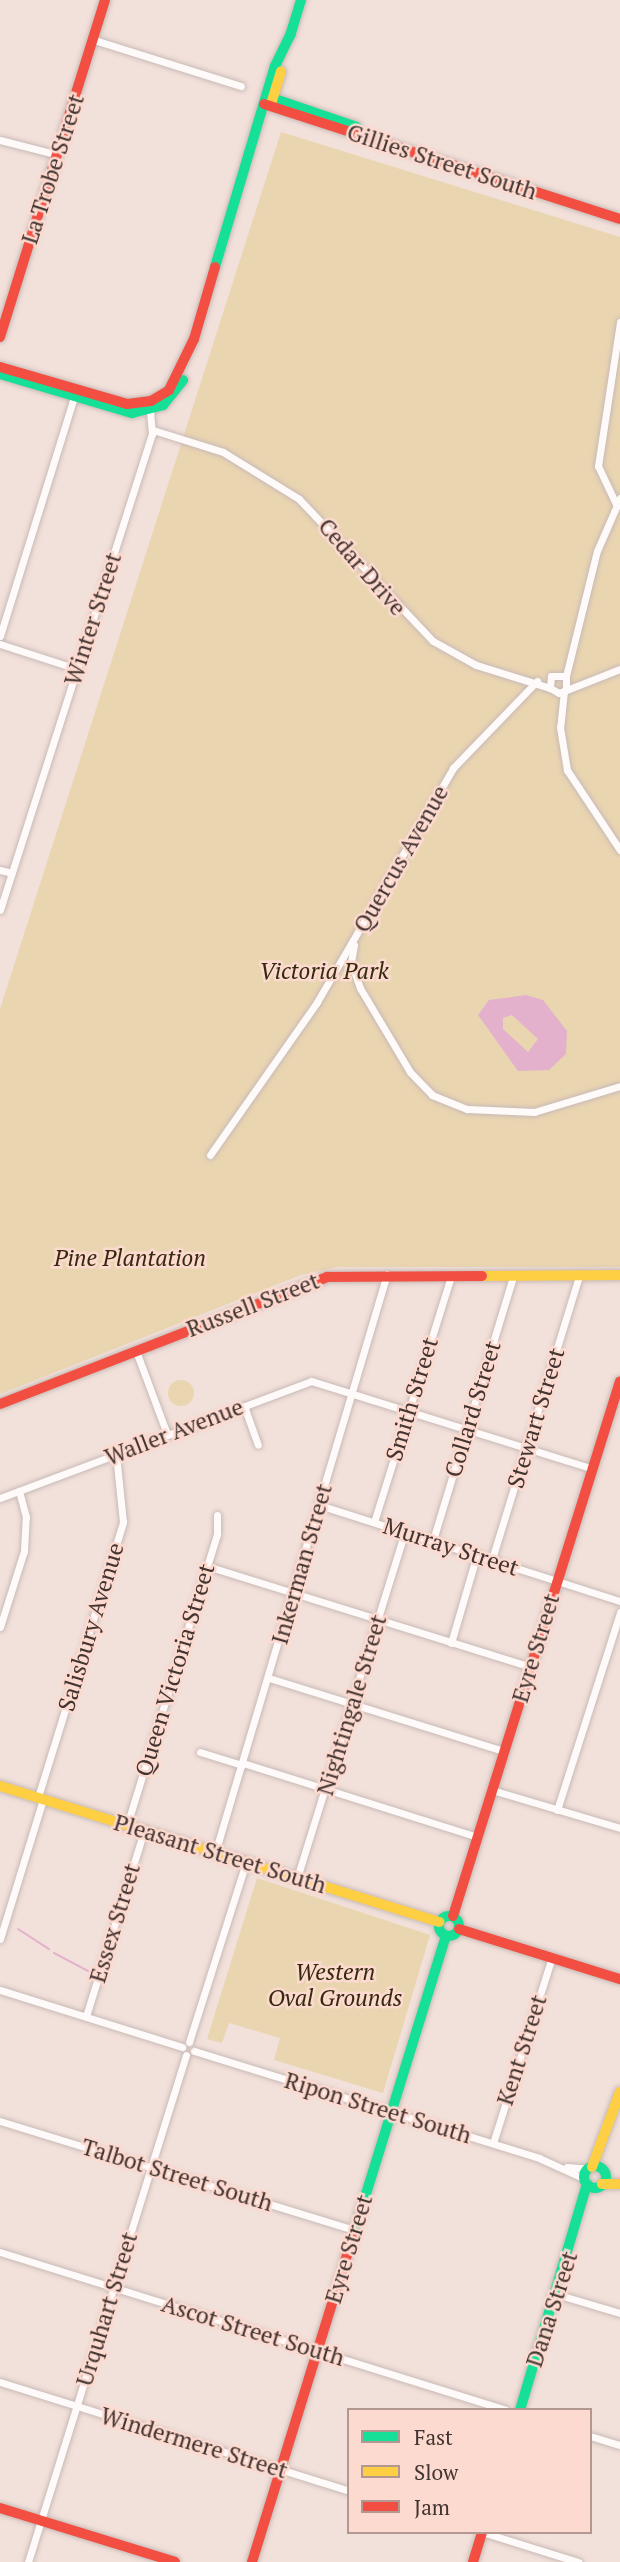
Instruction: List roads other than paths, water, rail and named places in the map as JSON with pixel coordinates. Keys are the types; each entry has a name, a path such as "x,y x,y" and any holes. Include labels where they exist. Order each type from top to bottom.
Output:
{"main road":[{"name":"La Trobe Street","path":"0,316 104,0"},
{"path":"0,367 120,411 149,407 179,388 302,0"},
{"name":"Gillies Street South","path":"268,101 300,106 448,162"},
{"name":"Gillies Street South","path":"268,101 579,203 620,219"},
{"name":"La Trobe Street","path":"0,337 54,154"},
{"name":"Gillies Street South","path":"579,203 620,213"},
{"path":"0,374 75,394"},
{"name":"Russell Street","path":"0,1404 310,1281 387,1275 620,1278"},
{"name":"Eyre Street","path":"453,1916 620,1381"},
{"name":"Pleasant Street South","path":"0,1786 439,1922"},
{"path":"459,1929 453,1916 439,1922 446,1936 459,1929 620,1979"},
{"name":"Eyre Street","path":"253,2557 446,1936"},
{"name":"Dana Street","path":"521,2408 620,2092"},
{"name":"Ripon Street South","path":"595,2176 620,2184"},
{"path":"0,2508 175,2562"},
{"path":"473,2562 481,2534"}],"street":[{"path":"91,39 241,86"},
{"path":"0,139 54,154"},
{"path":"560,709 565,690 567,662 618,501 598,462 620,322"},
{"path":"0,636 75,394"},
{"name":"Winter Street","path":"0,910 153,430 149,407"},
{"name":"Cedar Drive","path":"153,430 191,437 271,479 328,523 417,629 476,665 537,681 551,689"},
{"path":"0,644 77,668"},
{"path":"567,662 549,679 560,709 570,777 620,850"},
{"path":"551,689 565,690 584,680 620,669"},
{"path":"557,673 584,680"},
{"name":"Cedar Drive","path":"537,681 549,679"},
{"name":"Quercus Avenue","path":"210,1155 355,941 453,768 537,681"},
{"path":"0,870 12,873"},
{"path":"355,941 351,962 360,988 410,1072 432,1095 467,1109 534,1112 620,1086"},
{"name":"Inkerman Street","path":"215,1853 296,1594 322,1506 349,1393 387,1275"},
{"name":"Smith Street","path":"374,1522 451,1276"},
{"name":"Collard Street","path":"433,1540 513,1277"},
{"name":"Stewart Street","path":"492,1559 579,1277"},
{"path":"136,1351 167,1434"},
{"name":"Waller Avenue","path":"0,1498 309,1381 593,1469"},
{"path":"244,1406 258,1445"},
{"name":"Salisbury Avenue","path":"0,1940 122,1527 124,1495 116,1454"},
{"path":"0,1627 24,1551 19,1491"},
{"name":"Murray Street","path":"322,1506 620,1601"},
{"name":"Queen Victoria Street","path":"127,1825 207,1566 217,1515"},
{"name":"Nightingale Street","path":"297,1878 405,1531"},
{"path":"451,1643 477,1554"},
{"path":"207,1566 531,1667"},
{"path":"557,1810 620,1612"},
{"path":"269,1678 504,1751"},
{"path":"200,1752 478,1836"},
{"path":"492,1790 620,1828"},
{"name":"Essex Street","path":"86,2016 144,1830"},
{"path":"184,2051 190,2042 246,1862"},
{"name":"Kent Street","path":"493,2143 552,1957"},
{"path":"0,1990 86,2016 184,2051 194,2051 190,2042"},
{"name":"Urquhart Street","path":"29,2562 151,2168 184,2051"},
{"name":"Ripon Street South","path":"194,2051 595,2176"},
{"name":"Talbot Street South","path":"0,2121 354,2230"},
{"name":"Ascot Street South","path":"0,2252 500,2408"},
{"path":"556,2294 620,2313"},
{"name":"Windermere Street","path":"0,2382 347,2490"},
{"path":"592,2437 620,2445"},
{"path":"488,2534 578,2562"}],"waterway":[{"path":"18,1929 49,1949"},
{"path":"54,1953 90,1972"}],"park label":[{"name":"Victoria Park","path":"324,971"},
{"name":"Pine Plantation","path":"130,1258"},
{"name":"Western Oval Grounds","path":"335,1985"}]}
